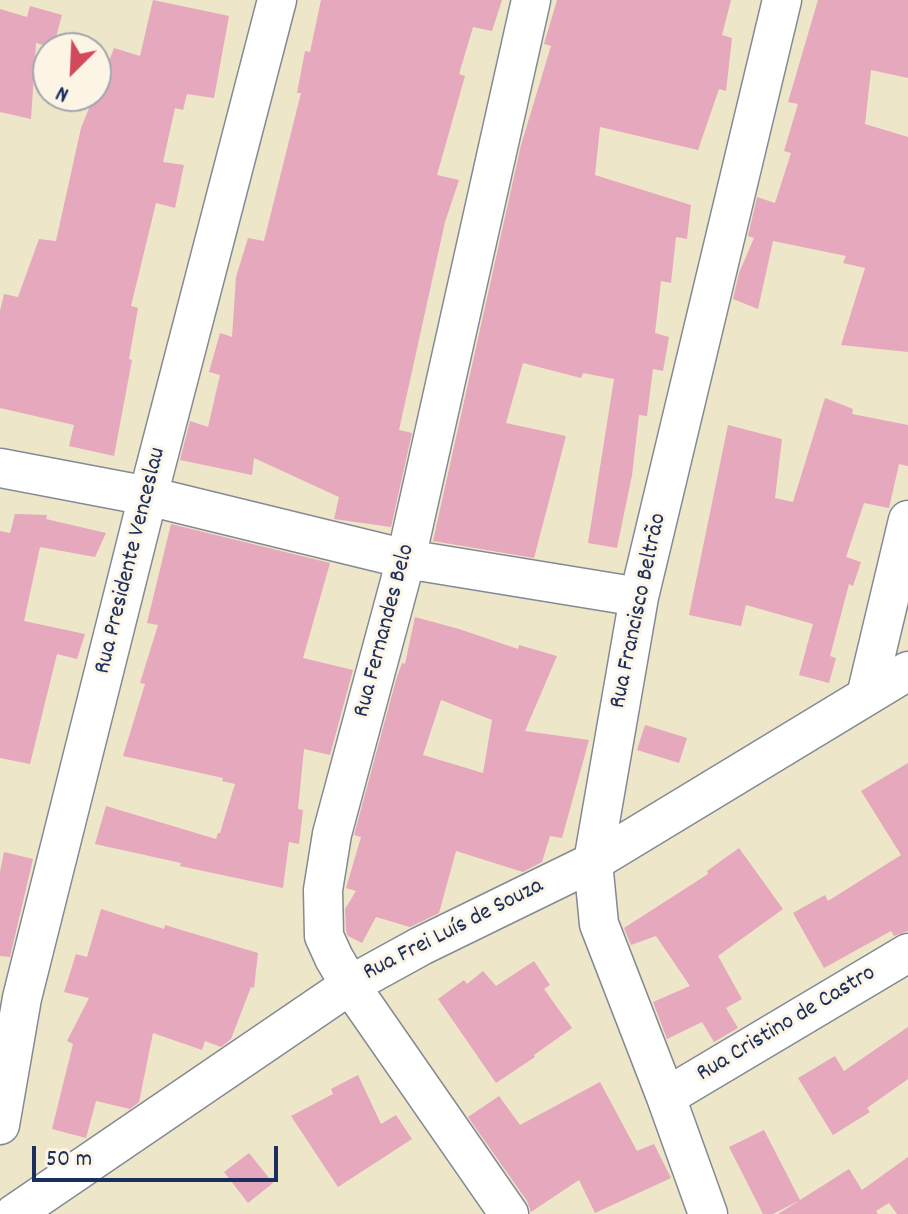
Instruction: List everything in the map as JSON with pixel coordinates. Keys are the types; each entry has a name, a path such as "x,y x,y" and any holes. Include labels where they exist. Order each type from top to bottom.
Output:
{"street":[{"name":"Rua Presidente Venceslau","path":"0,1125 22,998 277,0"},
{"name":"Rua Fernandes Belo","path":"509,1214 350,985 324,936 323,890 332,834 406,559 531,0"},
{"name":"Rua Francisco Beltrão","path":"708,1214 599,924 593,862 639,597 782,0"},
{"path":"0,468 148,496 406,559 639,597"},
{"path":"866,696 908,520"},
{"name":"Rua Frei Luís de Souza","path":"14,1214 350,985 421,946 593,862 908,671"},
{"name":"Rua Cristino de Castro","path":"666,1097 908,953"}],"building":[{"path":"153,0 229,16 214,98 187,94 183,110 175,108 163,162 184,165 175,208 156,203 131,306 138,308 129,359 132,360 114,456 69,446 74,425 0,408 0,311 4,294 18,297 39,239 56,241 81,128 88,112 112,112 114,48 140,56"},
{"path":"321,0 502,0 492,31 473,27 459,74 465,76 437,175 459,180 445,222 399,430 412,433 391,527 334,519 339,497 254,458 252,475 180,460 190,421 208,427 220,375 209,372 220,333 232,337 236,277 248,238 264,241 301,93 297,93 305,51 310,52"},
{"path":"557,0 731,0 722,35 732,38 726,91 719,89 698,150 600,127 595,175 691,205 687,239 676,237 671,283 661,281 655,333 669,337 663,371 653,369 647,416 639,415 632,475 617,548 588,543 614,379 583,373 581,378 523,363 506,423 566,436 534,558 433,541 521,145 551,46 544,44"},
{"path":"818,0 908,0 908,78 871,70 865,124 908,137 908,352 841,345 865,268 843,263 846,256 773,241 758,309 733,299 739,273 754,238 748,236 757,197 775,203 791,153 784,151 798,104 788,102"},
{"path":"30,6 62,15 57,32 32,32 31,119 0,112 0,9 27,17"},
{"path":"825,398 853,409 852,414 908,425 908,466 899,464 889,508 864,503 846,557 861,562 853,586 849,584 830,656 836,658 829,683 799,675 813,624 746,605 741,626 689,615 728,425 782,439 775,498 793,502"},
{"path":"15,514 47,515 46,519 106,533 95,557 40,547 24,621 85,634 77,659 57,654 30,764 0,758 0,531 10,533"},
{"path":"171,524 330,563 303,658 353,670 330,755 304,749 298,809 303,810 299,844 289,842 283,888 95,844 106,806 216,839 235,784 222,781 223,778 123,756 145,684 140,683 158,625 147,623"},
{"path":"415,617 518,649 519,645 557,656 525,731 589,740 562,838 550,836 542,862 523,872 456,851 439,913 410,927 376,917 362,943 348,936 346,931 345,909 356,891 346,888 361,837 354,835 396,680 402,663 405,664","holes":["441,700 492,720 483,773 423,755"]},
{"path":"645,725 687,738 679,763 637,750"},
{"path":"908,763 908,931 894,936 891,931 824,968 793,913 825,895 828,901 901,855 861,791"},
{"path":"739,848 783,909 718,956 742,999 726,1008 738,1028 714,1042 702,1022 667,1039 653,1002 690,986 656,936 631,945 624,928 708,874 707,871"},
{"path":"4,852 33,859 10,957 0,956 0,872"},
{"path":"101,909 258,953 254,988 251,987 231,1039 221,1047 205,1041 202,1050 153,1033 139,1102 130,1109 96,1101 86,1138 52,1129 73,1044 67,1041 89,998 64,992 76,954 87,957"},
{"path":"534,961 550,985 544,989 572,1028 496,1083 438,999 464,980 467,984 483,971 496,986"},
{"path":"908,1027 908,1079 867,1108 870,1112 833,1135 798,1078 835,1056 844,1071"},
{"path":"358,1075 381,1124 396,1115 412,1139 338,1187 291,1116 333,1094 331,1089"},
{"path":"600,1082 637,1151 654,1144 671,1178 595,1213 579,1180 531,1212 527,1201 468,1117 499,1096 520,1125"},
{"path":"764,1130 800,1200 773,1214 763,1214 729,1147"},
{"path":"249,1153 273,1183 248,1203 224,1172"},
{"path":"908,1157 908,1214 897,1214 889,1203 876,1211 878,1214 778,1214 849,1169 862,1190"}]}
